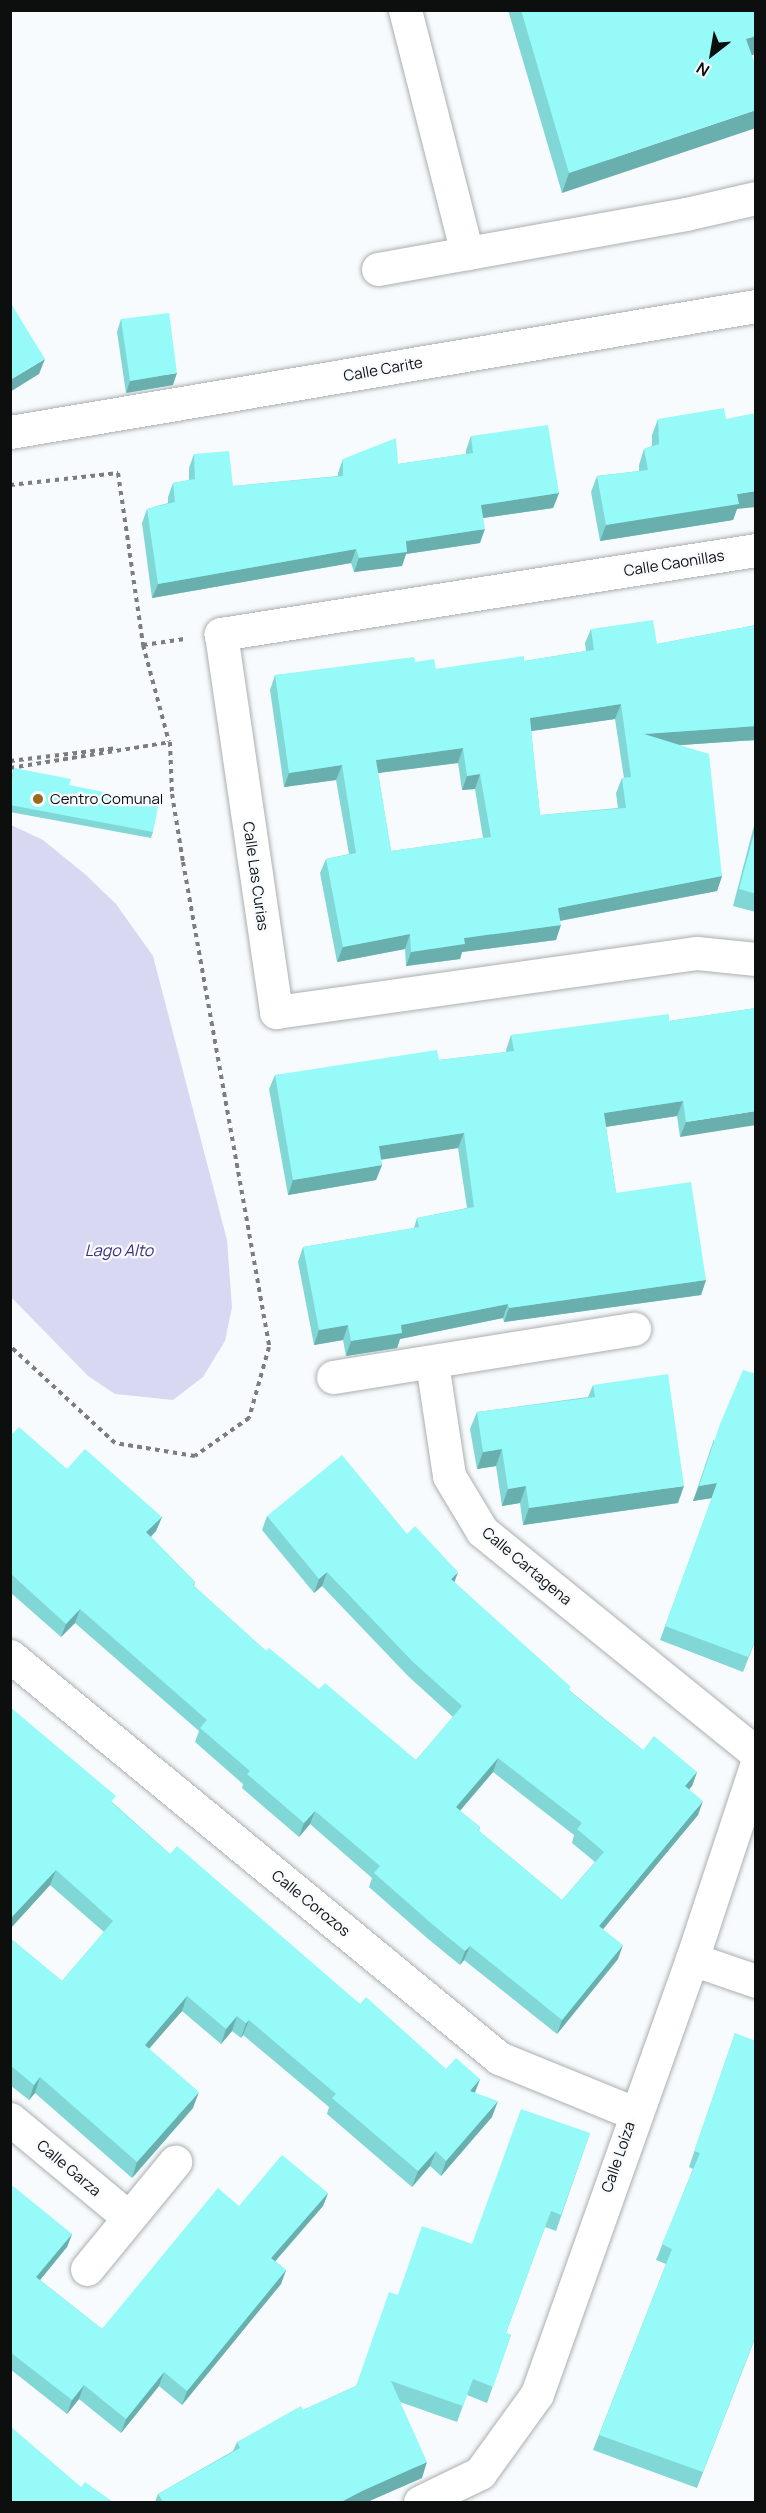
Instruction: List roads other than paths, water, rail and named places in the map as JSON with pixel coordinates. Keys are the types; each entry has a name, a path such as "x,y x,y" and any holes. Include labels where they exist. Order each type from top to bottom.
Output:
{"street":[{"path":"405,10 467,253"},
{"path":"378,269 686,214 756,198"},
{"name":"Calle Carite","path":"10,432 756,306"},
{"name":"Calle Caonillas","path":"593,576 756,550"},
{"name":"Calle Las Curias","path":"593,576 221,634 276,1012 697,953 756,959"},
{"path":"333,1377 634,1329"},
{"name":"Calle Cartagena","path":"432,1363 449,1476 482,1531 756,1753"},
{"name":"Calle Corozos","path":"10,1656 499,2058 634,2113"},
{"name":"Calle Loíza","path":"420,2502 480,2473 537,2394 634,2113 692,1959 756,1766"},
{"path":"692,1959 756,1981"},
{"name":"Calle Garza","path":"10,2119 128,2217"},
{"path":"87,2268 175,2162"}],"water":[{"name":"Lago Alto","path":"11,825 43,840 86,875 116,904 153,956 227,1240 232,1307 225,1341 203,1377 173,1400 115,1394 88,1376 11,1297"}],"place":[{"name":"Centro Comunal","path":"38,799"}]}
